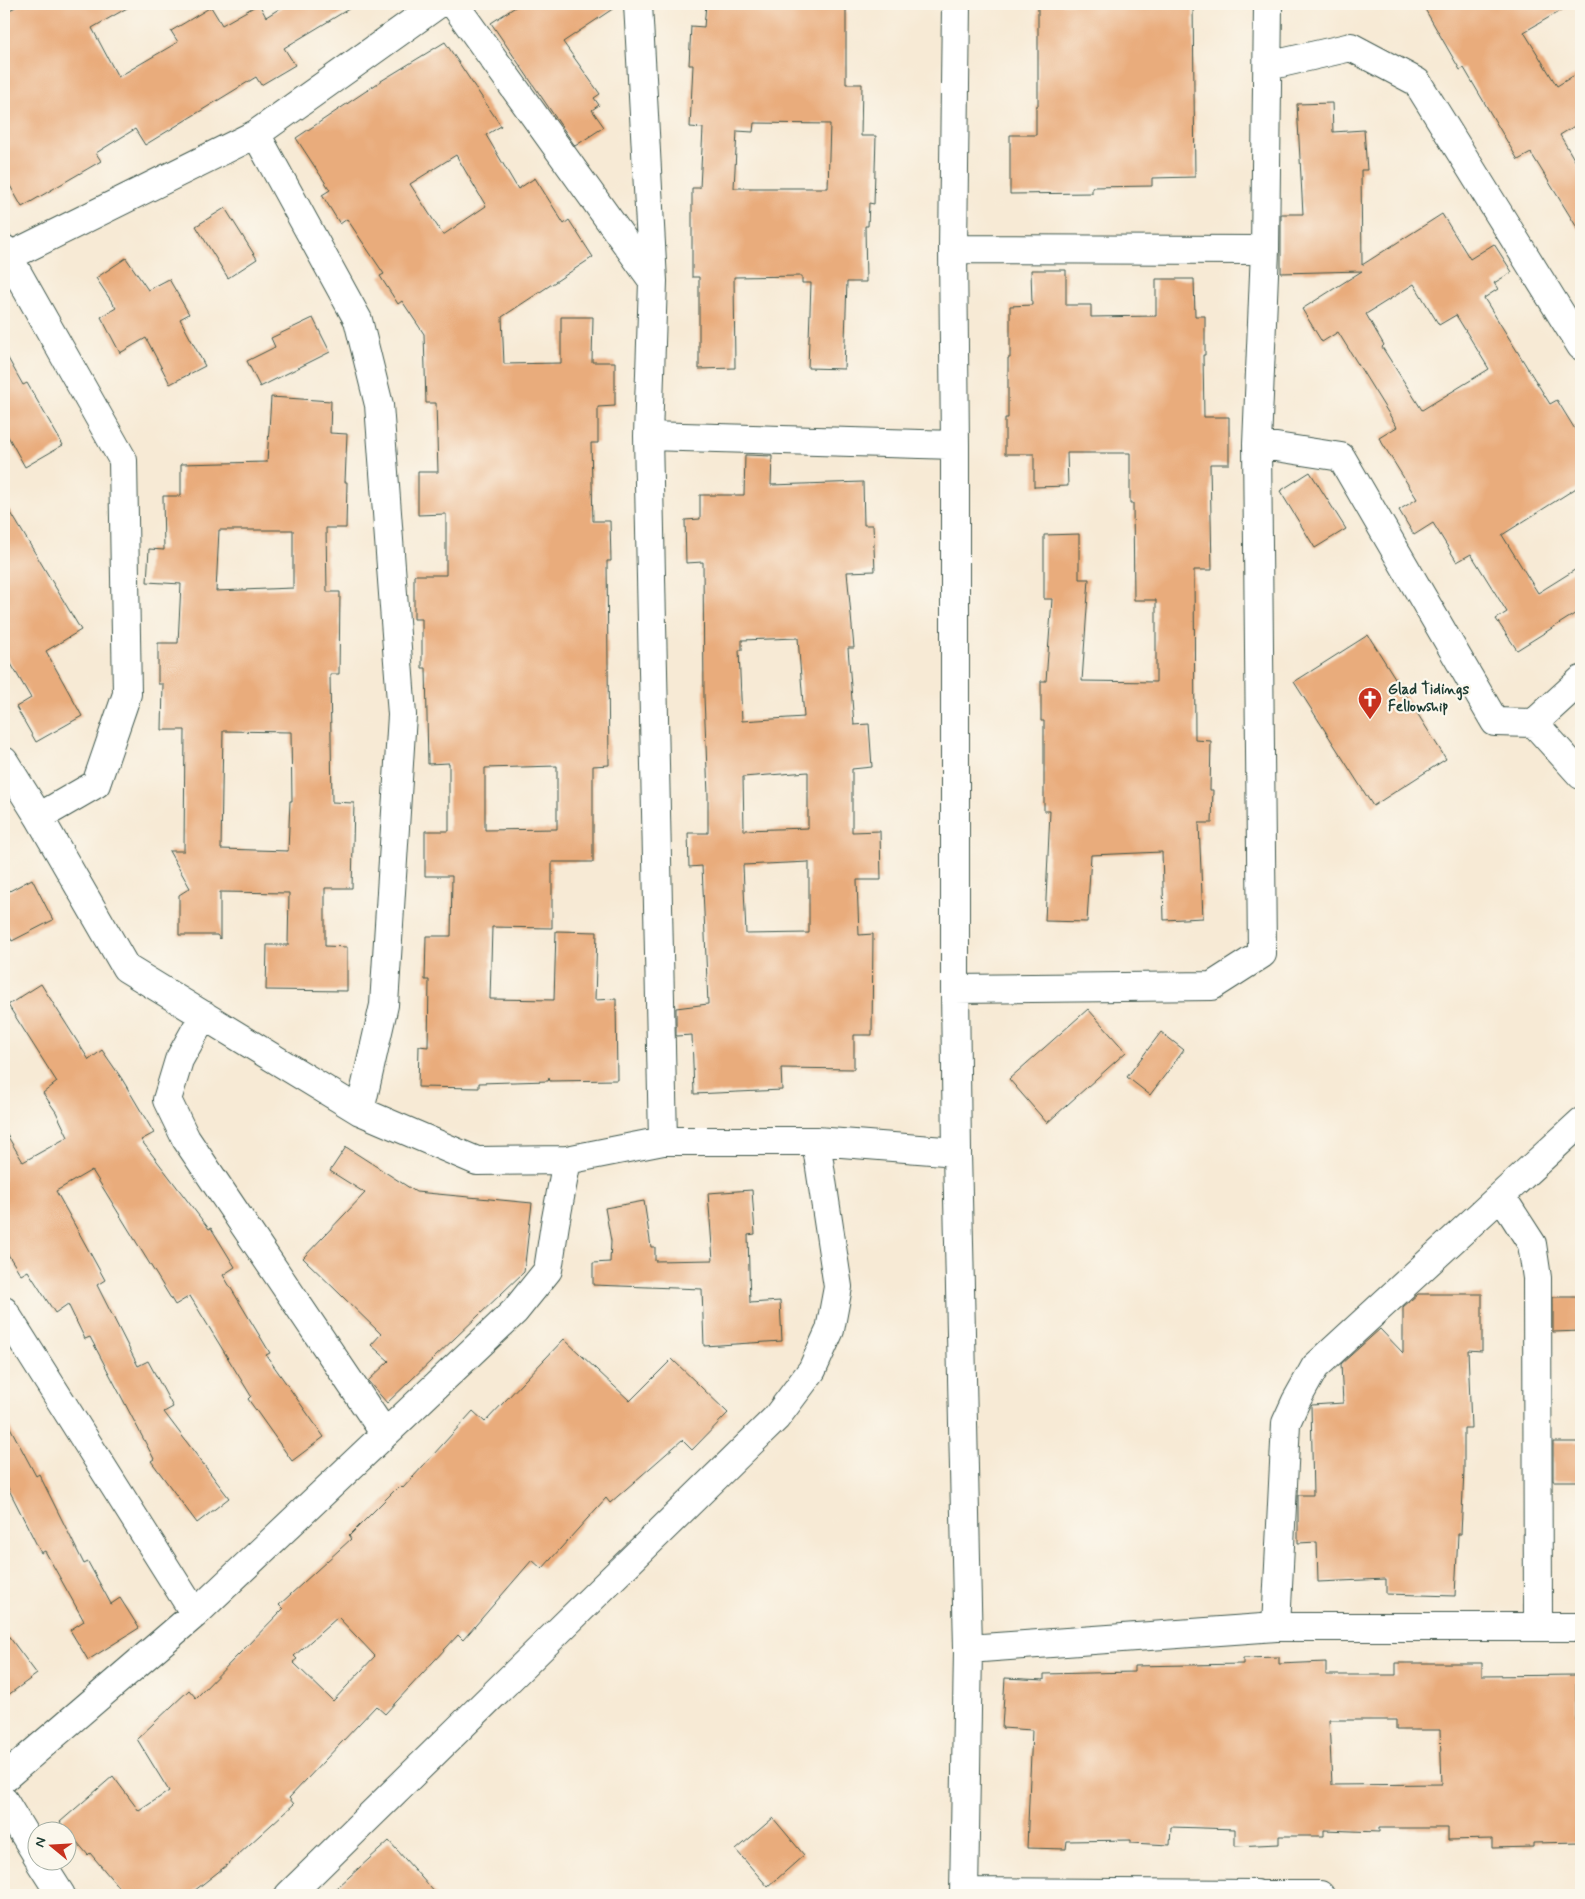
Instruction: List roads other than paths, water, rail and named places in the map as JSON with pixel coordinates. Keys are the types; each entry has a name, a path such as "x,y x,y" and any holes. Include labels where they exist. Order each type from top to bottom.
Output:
{"street":[{"path":"39,817 96,784 127,694 123,460 6,253 256,134 438,4"},
{"path":"454,4 652,281"},
{"path":"638,4 652,281 648,436 663,1141"},
{"path":"956,4 953,249 955,989 968,1649 964,1894 1320,1895"},
{"path":"955,989 1212,986 1262,954 1257,444 1265,250 1268,4"},
{"path":"1268,66 1350,47 1418,82 1581,346"},
{"path":"256,134 358,320 379,405 402,715 384,1005 360,1112"},
{"path":"953,249 1265,250"},
{"path":"648,436 955,445"},
{"path":"1257,444 1341,457 1495,722 1534,723 1581,680"},
{"path":"1534,723 1581,775"},
{"path":"4,761 39,817 126,968 360,1112 477,1161 567,1160 663,1141 816,1141 957,1152"},
{"path":"204,1016 179,1060 167,1100 186,1139 385,1434"},
{"path":"1276,1627 1286,1423 1315,1367 1581,1122"},
{"path":"289,1895 776,1418 812,1370 830,1330 838,1288 816,1141"},
{"path":"4,1778 195,1614 516,1311 548,1270 554,1224 567,1160"},
{"path":"1501,1196 1532,1244 1537,1278 1538,1626"},
{"path":"4,1311 195,1614"},
{"path":"968,1649 1276,1627 1581,1626"},
{"path":"4,1801 28,1841"},
{"path":"46,1872 61,1895"}],"place":[{"name":"Glad Tidings Fellowship","path":"1370,720"}]}
